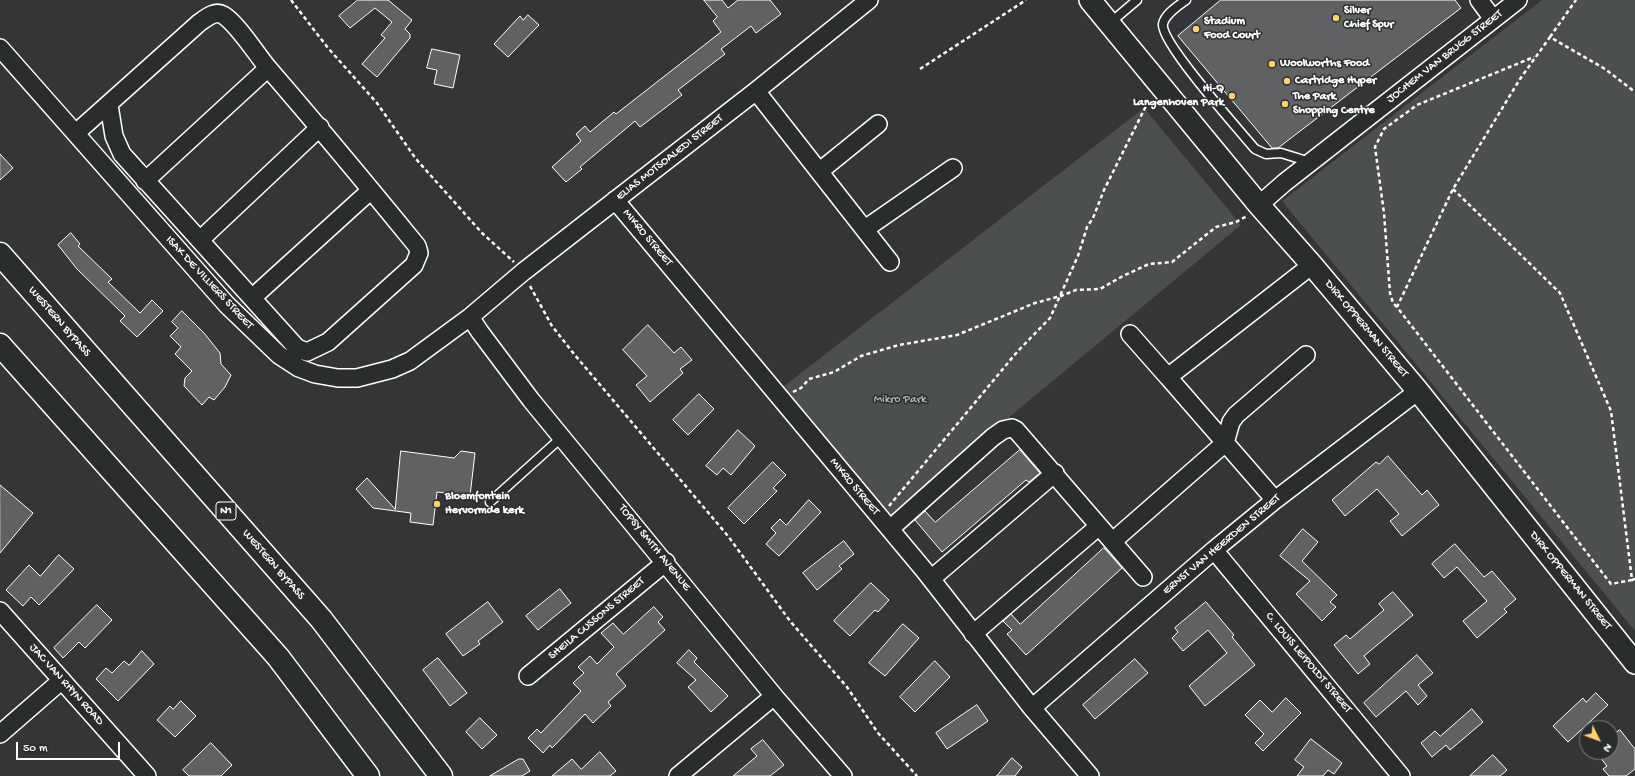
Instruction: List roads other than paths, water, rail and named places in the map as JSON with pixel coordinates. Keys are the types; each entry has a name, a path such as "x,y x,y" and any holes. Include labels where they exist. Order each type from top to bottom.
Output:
{"highway":[{"name":"WESTERN BYPASS","path":"0,254 321,619 441,776"},
{"path":"0,345 278,657 368,776"}],"street":[{"name":"ELIAS MOTSOALEDI STREET","path":"470,317 523,272 756,91 869,0"},
{"name":"DIRK OPPERMAN STREET","path":"1090,0 1259,205 1312,265 1418,391 1635,663"},
{"path":"1479,0 1493,19"},
{"name":"JOCHEM VAN BRUGG STREET","path":"1259,205 1311,162 1518,0"},
{"path":"76,133 199,23 218,13 230,21 268,68 320,127 417,246 419,253 414,265 328,342 307,352 297,348 122,154 117,145 109,105"},
{"name":"ISAK DE VILLIERS STREET","path":"0,48 227,305 279,355 299,368 338,378 357,378 374,375 410,361 470,317"},
{"path":"146,181 268,68"},
{"path":"756,91 890,262"},
{"path":"820,171 878,124"},
{"path":"200,240 320,127"},
{"path":"865,229 953,168"},
{"path":"252,298 371,190"},
{"name":"MIKRO STREET","path":"615,200 885,523 1032,708 1090,776"},
{"path":"1168,377 1312,265"},
{"name":"TOPSY SMITH AVENUE","path":"470,317 526,394 666,562 774,696 842,776"},
{"path":"1130,334 1276,500"},
{"path":"1114,541 1225,443 1231,422 1236,415 1306,355"},
{"name":"ERNST VAN HEERDEN STREET","path":"1032,708 1214,550 1276,500 1418,391"},
{"path":"885,523 993,437 1009,428 1016,430 1055,473 1143,577"},
{"path":"931,579 1055,473"},
{"path":"974,634 1099,526"},
{"name":"C. LOUIS LEIPOLDT STREET","path":"1214,550 1401,776"},
{"name":"SHEILA CUSSONS STREET","path":"528,676 666,562"},
{"name":"JAC VAN RHYN ROAD","path":"0,611 147,776"},
{"path":"0,734 62,680"},
{"path":"678,776 774,696"}],"lane":[{"path":"1110,23 1137,0"},
{"path":"1186,0 1175,8 1163,25 1164,31 1177,54 1255,149 1266,154 1281,153 1311,162"},
{"path":"490,502 562,437"}],"place":[{"name":"Silver Chief Spur","path":"1336,18"},
{"name":"Stadium Food Court","path":"1196,29"},
{"name":"Woolworths Food","path":"1272,64"},
{"name":"Cartridge Hyper","path":"1287,81"},
{"name":"Hi-Q Langenhoven Park","path":"1232,96"},
{"name":"The Park Shopping Centre","path":"1285,104"},
{"name":"Bloemfontein Hervormde kerk","path":"437,504"}],"park label":[{"name":"Mikro Park","path":"900,400"}]}
